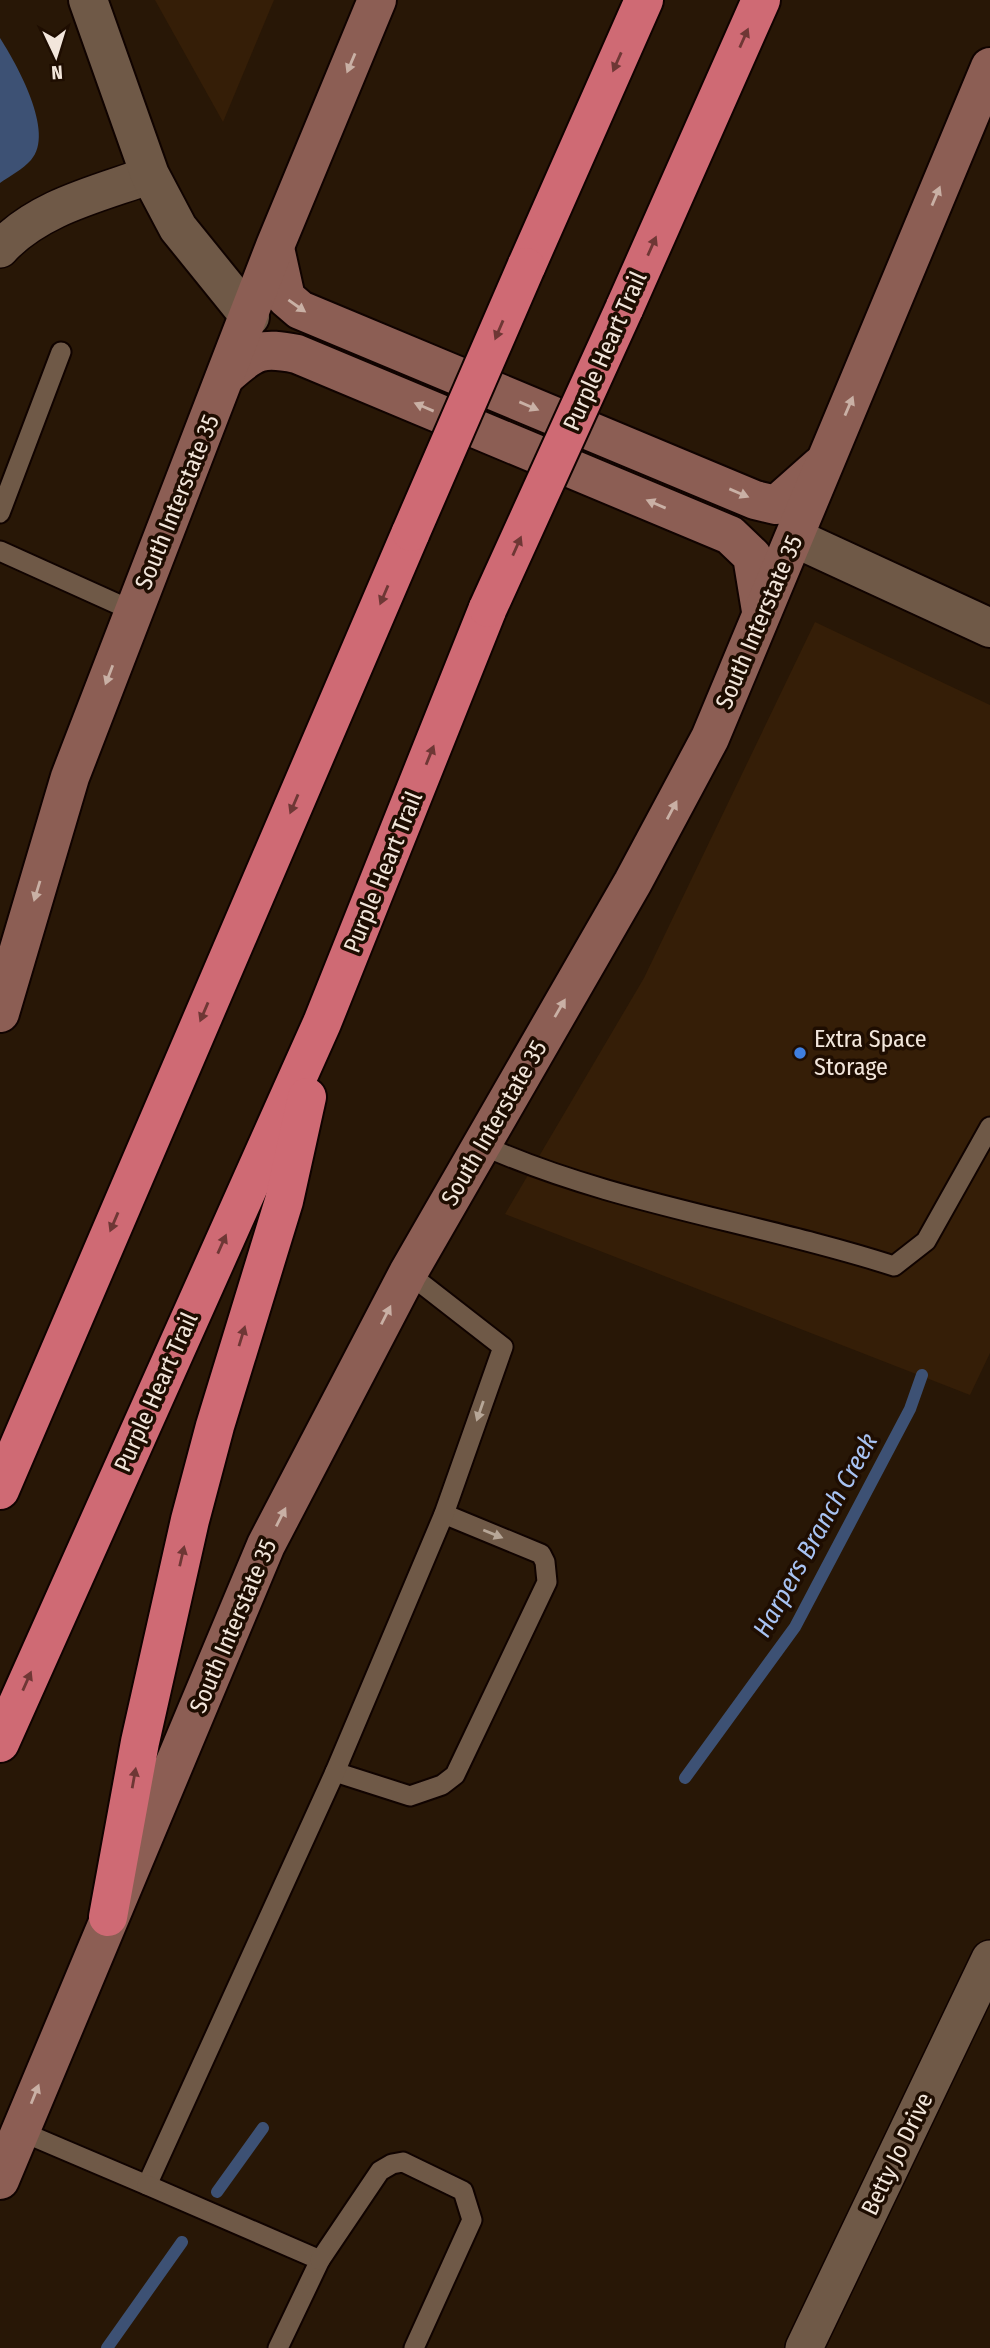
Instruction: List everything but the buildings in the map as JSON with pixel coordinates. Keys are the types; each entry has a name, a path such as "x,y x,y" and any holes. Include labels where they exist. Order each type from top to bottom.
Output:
{"highway":[{"path":"0,1490 411,532 645,0"},
{"name":"Purple Heart Trail","path":"0,1743 322,1023 488,608 761,0"},
{"path":"108,1917 140,1742 190,1520 223,1399 284,1201 322,1023"}],"main road":[{"name":"South Interstate 35","path":"0,1013 71,777 133,611 250,317 275,246 377,0"},
{"name":"South Interstate 35","path":"0,2180 266,1545 408,1273 634,882 710,738 990,67"},
{"path":"275,246 280,283 286,298 300,310 755,500 776,505 826,461"},
{"path":"228,374 249,355 269,349 298,354 730,535 752,556 761,611"}],"street":[{"path":"88,0 150,175 178,228 250,317"},
{"path":"0,250 16,232 38,217 150,175"},
{"path":"795,538 990,628"},
{"name":"Betty Jo Drive","path":"804,2348 990,1959"}],"lane":[{"path":"0,513 61,352"},
{"path":"0,551 133,611"},
{"path":"482,1145 523,1163 712,1219 842,1249 894,1266 926,1241 990,1127"},
{"path":"147,2185 334,1772 444,1514 503,1347 408,1273"},
{"path":"334,1772 410,1796 442,1785 456,1774 547,1582 545,1562 541,1554 444,1514"},
{"path":"20,2131 320,2260"},
{"path":"278,2348 320,2260 380,2171 392,2164 403,2162 463,2191 469,2200 472,2220 414,2348"}],"shaded area":[{"path":"155,0 274,0 223,122"},
{"path":"815,622 990,705 990,1353 970,1395 505,1214 644,978"}],"water":[{"path":"0,38 31,98 39,133 38,148 31,160 0,183"}],"waterway":[{"name":"Harpers Branch Creek","path":"685,1778 795,1627 910,1409 922,1375"},
{"name":"Harpers Branch Creek","path":"217,2192 263,2128"},
{"name":"Harpers Branch Creek","path":"107,2348 182,2242"}],"place":[{"name":"Extra Space Storage","path":"800,1053"}]}
